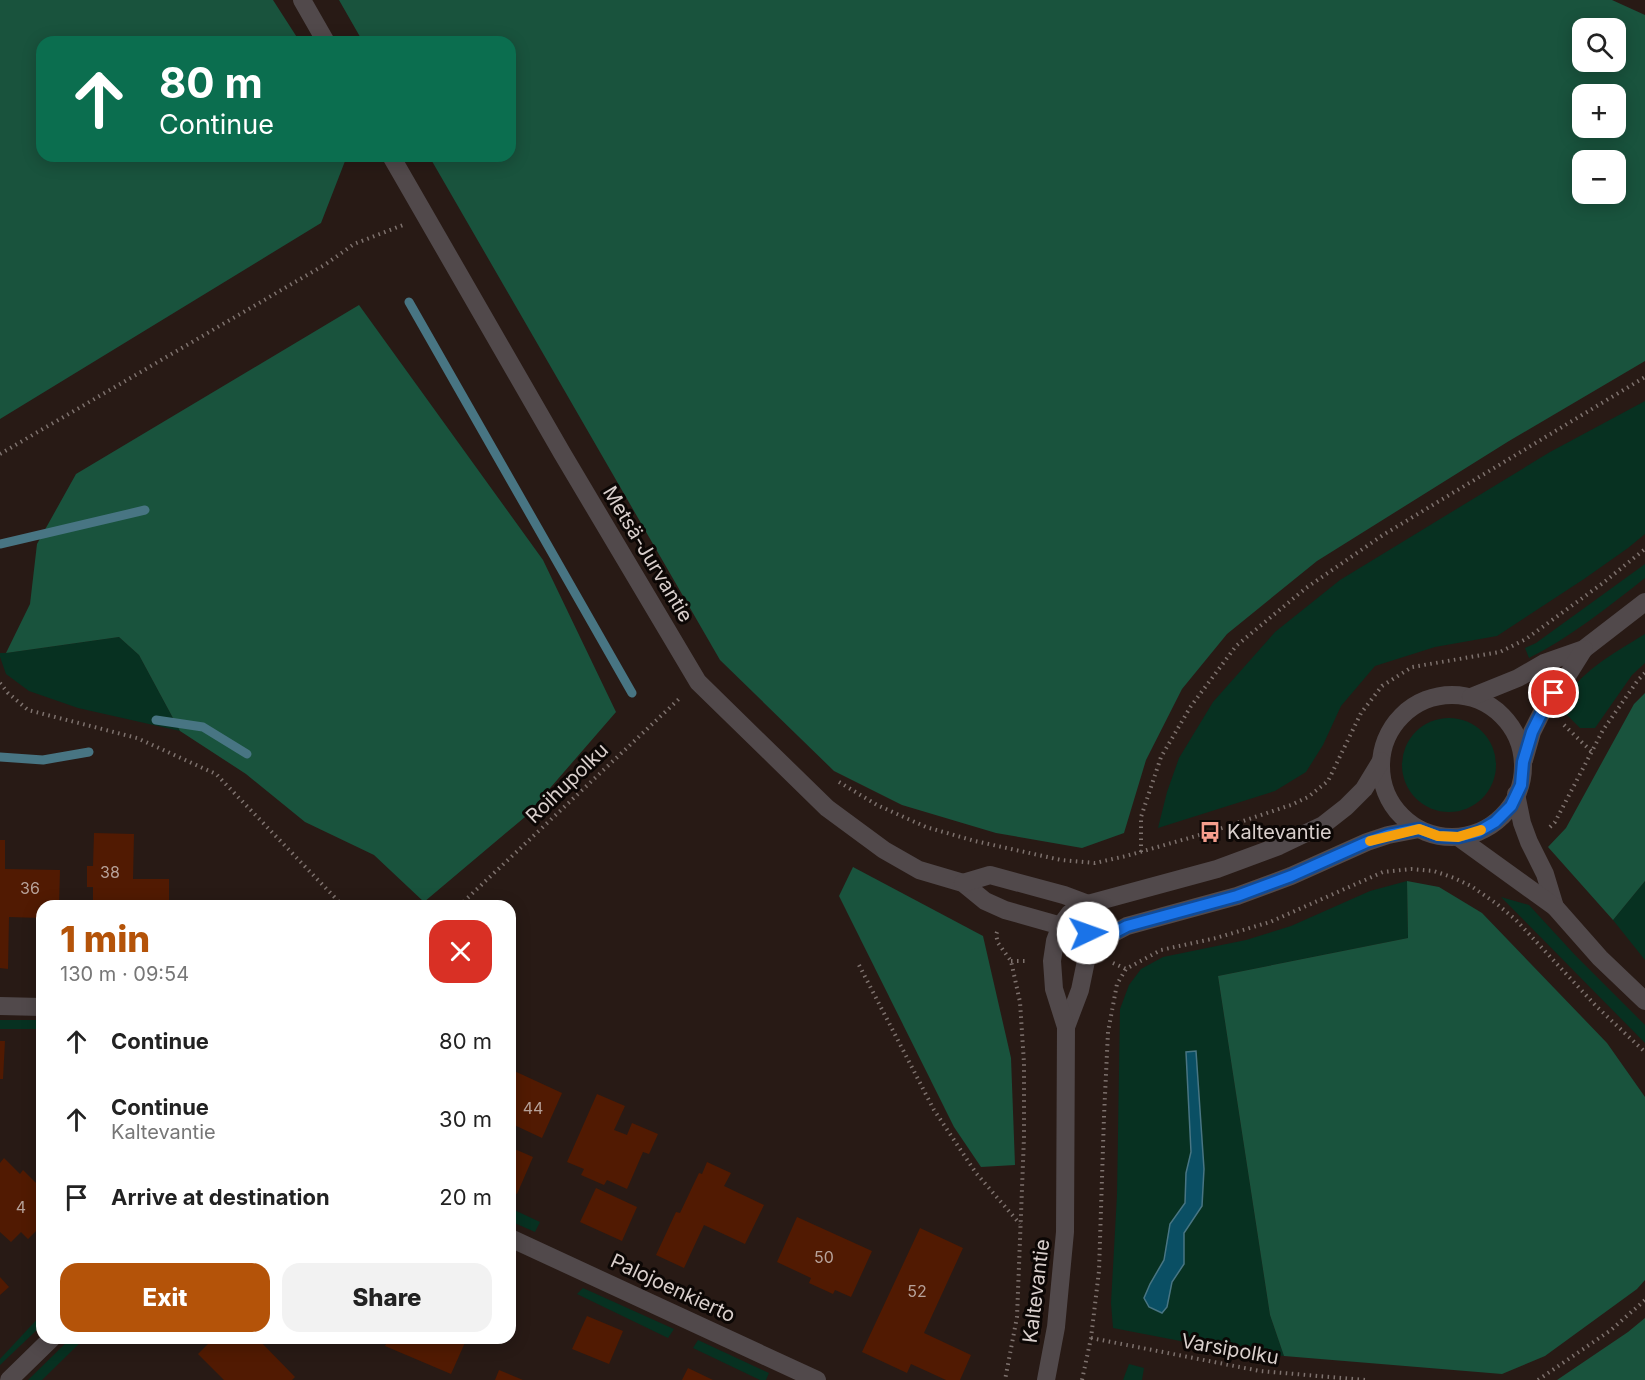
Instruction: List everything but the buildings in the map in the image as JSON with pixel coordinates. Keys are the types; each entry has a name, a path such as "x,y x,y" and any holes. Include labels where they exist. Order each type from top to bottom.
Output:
{"street":[{"path":"302,0 323,36"},
{"name":"Metsä-Jurvantie","path":"394,162 562,453 698,682 827,808 884,850 920,870 963,884 985,901 1005,910 1104,938"},
{"path":"1471,697 1518,678 1544,663 1584,649 1645,602"},
{"path":"1381,761 1383,782 1390,801 1403,817 1419,829 1438,836 1458,837 1478,832 1495,822 1511,806 1521,785 1523,762 1532,732 1545,706 1584,649"},
{"path":"1061,925 1071,913 1088,904 1217,869 1279,846 1323,825 1364,789 1381,761 1386,741 1396,722 1411,708 1429,699 1450,695 1471,697 1490,705 1506,719 1518,739 1523,762"},
{"path":"1516,794 1522,823 1545,874 1555,907"},
{"name":"Kaltevantie","path":"1066,1027 1080,990 1086,961 1104,938 1127,926 1237,896 1291,876 1367,842 1419,829"},
{"path":"1458,837 1555,907 1600,958 1645,1001"},
{"path":"963,884 990,875 1088,904 1104,938"},
{"name":"Kaltevantie","path":"1046,1380 1056,1327 1065,1232 1066,1027 1054,989 1052,961 1054,941 1061,925"},
{"path":"0,1006 36,1007"},
{"name":"Palojoenkierto","path":"516,1241 817,1380"},
{"path":"9,1380 46,1344"}],"path":[{"path":"0,454 326,264 354,244 425,216"},
{"path":"1141,852 1142,817 1161,757 1191,706 1236,646 1306,588 1383,535 1645,377"},
{"path":"830,777 877,805 926,827 1020,852 1061,860 1095,863 1141,852 1210,832 1291,805 1308,797 1328,781 1361,713 1382,686 1413,667 1500,652 1526,639 1645,549"},
{"path":"1529,842 1556,822 1603,730 1645,673"},
{"name":"Roihupolku","path":"465,900 698,682"},
{"path":"0,683 28,710 137,738 216,774 337,900"},
{"path":"1013,880 1020,852"},
{"path":"1471,886 1498,866"},
{"path":"1082,1380 1091,1338 1099,1271 1108,1032 1117,984 1126,969 1161,950 1216,938 1270,922 1383,872 1411,869 1434,871 1471,886 1516,920 1597,1007 1645,1052"},
{"path":"1005,910 996,935 998,943 1011,961 1020,1002 1024,1062 1024,1137 1017,1317 1005,1380"},
{"path":"859,965 934,1110 976,1173 1021,1225"},
{"path":"1538,1380 1611,1330 1645,1300"},
{"name":"Varsipolku","path":"1091,1338 1260,1371 1365,1380"}],"green space":[{"path":"0,0 273,0 296,36 36,36 36,162 345,162 321,223 0,419"},
{"path":"339,0 1612,0 1645,15 1645,361 1509,441 1317,561 1227,634 1182,689 1146,760 1124,833 1082,848 996,833 902,805 834,771 720,660 432,162 516,162 516,36 360,36"},
{"path":"359,305 543,560 616,712 525,817 426,900 422,900 374,855 305,822 246,774 180,731 139,655 119,637 6,653 30,604 37,544 76,474"},
{"path":"1645,401 1645,534 1584,579 1497,636 1435,647 1375,666 1341,706 1323,745 1306,772 1275,791 1158,828 1179,758 1213,702 1275,632 1340,580 1550,452"},
{"path":"1645,564 1645,578 1574,631 1529,658 1525,648 1536,643"},
{"path":"1645,634 1645,663 1632,675 1595,728 1580,728 1558,706 1567,693 1587,673"},
{"path":"119,637 139,655 180,731 78,708 29,691 6,674 0,657 0,653"},
{"path":"1645,693 1645,881 1613,920 1548,847 1566,828 1634,704"},
{"path":"1449,718 1467,722 1482,732 1492,747 1496,765 1492,783 1482,798 1467,808 1449,812 1431,808 1416,798 1406,783 1402,765 1406,747 1416,732 1431,722"},
{"path":"853,867 983,936 1011,1058 1015,1165 981,1167 954,1127 839,896"},
{"path":"1407,881 1408,938 1218,976 1270,1315 1284,1356 1227,1350 1113,1328 1111,1303 1117,1195 1120,1009 1129,985 1141,969 1163,957 1246,940 1291,926 1370,891"},
{"path":"1407,881 1439,887 1482,913 1607,1043 1645,1097 1645,1280 1637,1289 1545,1356 1502,1374 1284,1356 1270,1315 1218,976 1408,938"},
{"path":"1645,881 1645,960 1613,920"},
{"path":"1501,897 1529,905 1645,1025 1645,1043"},
{"path":"0,1020 36,1020 36,1029 0,1029"},
{"path":"516,1211 540,1222 535,1232 516,1224"},
{"path":"583,1288 674,1329 668,1338 577,1294"},
{"path":"1645,1318 1645,1380 1557,1380 1628,1332"},
{"path":"36,1320 36,1331 0,1365 0,1359"},
{"path":"698,1340 769,1373 766,1380 760,1380 693,1348"},
{"path":"65,1344 79,1344 42,1380 28,1380"},
{"path":"1129,1364 1144,1368 1142,1380 1123,1380"}],"water":[{"path":"1196,1051 1204,1169 1202,1206 1184,1233 1184,1264 1172,1282 1167,1307 1162,1313 1149,1307 1144,1298 1164,1260 1170,1224 1185,1203 1186,1173 1191,1152 1186,1052"}],"waterway":[{"path":"409,302 632,693"},
{"path":"0,544 145,510"},
{"path":"156,720 203,727 247,754"},
{"path":"0,757 43,760 89,752"}],"slow traffic":[{"path":"1370,841 1419,829 1438,836 1458,837 1481,830"}],"place":[{"name":"Kaltevantie","path":"1210,832"}],"route":[{"path":"1088,933 1104,938 1127,926 1237,896 1388,835 1419,829 1438,836 1458,837 1478,832 1495,822 1511,806 1521,785 1523,762 1532,732 1554,693"}]}
